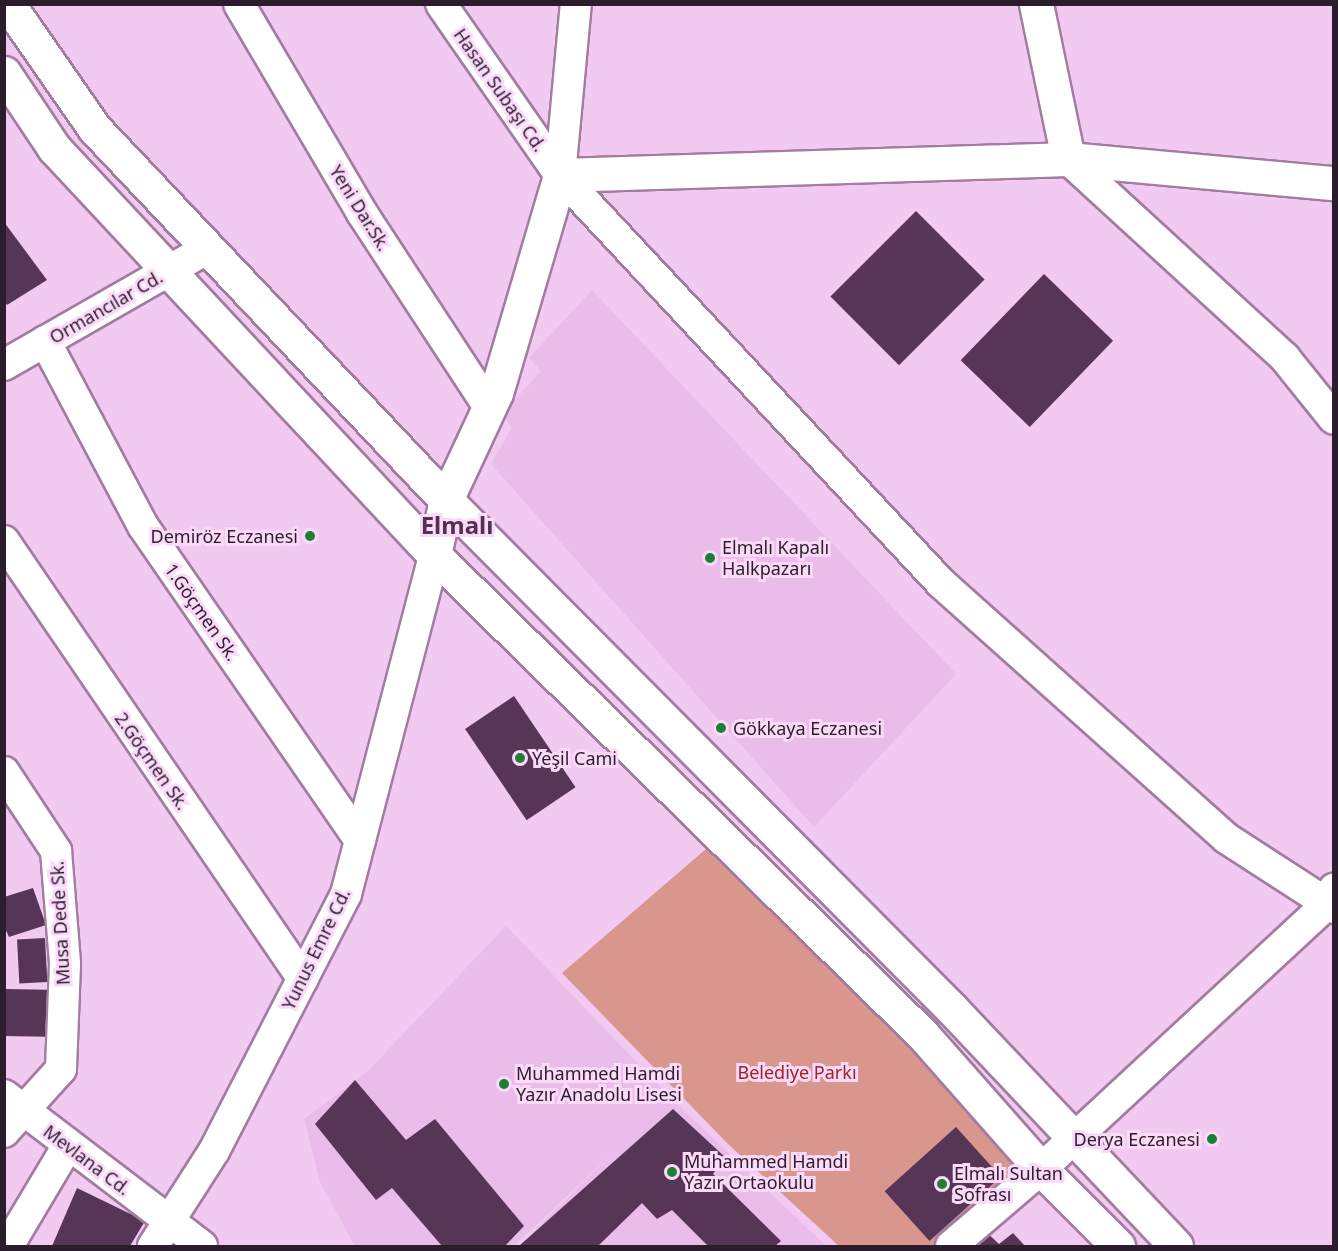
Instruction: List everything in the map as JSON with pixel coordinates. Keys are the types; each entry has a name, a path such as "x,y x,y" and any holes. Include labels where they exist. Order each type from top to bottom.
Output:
{"main road":[{"path":"8,4 95,129 446,500 952,1009 1176,1246"},
{"path":"1036,4 1068,159"},
{"path":"4,73 54,148 434,555 923,1035 1041,1169 1118,1246"},
{"path":"434,555 446,500 489,407 560,175 1068,159 1334,183"}],"street":[{"name":"Yeni Dar.Sk.","path":"239,4 362,213 489,407"},
{"name":"Hasan Subaşı Cd.","path":"441,4 560,175 941,583 1226,838 1331,900"},
{"path":"560,175 576,4"},
{"path":"1068,159 1285,358 1334,418"},
{"name":"Ormancılar Cd.","path":"4,365 208,248"},
{"name":"1.Göçmen Sk.","path":"45,342 143,526 360,840"},
{"name":"2.Göçmen Sk.","path":"4,541 303,979"},
{"name":"Yunus Emre Cd.","path":"162,1235 214,1150 346,894 434,555"},
{"name":"Musa Dede Sk.","path":"4,772 56,851 65,964 61,1069 10,1112"},
{"path":"951,1246 1041,1169 1331,900"},
{"name":"Mevlana Cd.","path":"10,1112 67,1147 162,1235 202,1246"},
{"path":"4,1246 14,1236 67,1147"}],"shaded area":[{"name":"Elmalı Kapalı Halkpazarı","path":"592,290 956,674 814,827 491,464 512,428 502,414 541,371 529,358"},
{"name":"Muhammed Hamdi Yazır Anadolu Lisesi","path":"506,926 671,1098 826,1246 519,1246 622,1144 514,1246 355,1246 320,1182 304,1119 368,1071"}],"green space":[{"name":"Belediye Parkı","path":"706,849 888,1020 1027,1171 938,1246 839,1246 728,1144 562,973"}],"building":[{"path":"916,211 985,280 899,365 830,297"},
{"path":"4,222 47,280 7,305 4,300"},
{"path":"1044,274 1113,341 1030,427 961,360"},
{"name":"Yeşil Cami","path":"514,696 576,787 527,820 465,729"},
{"path":"33,888 46,925 9,937 4,926 4,897"},
{"path":"45,938 47,982 19,983 17,939"},
{"path":"4,989 48,990 47,1037 4,1036"},
{"path":"355,1080 406,1140 435,1119 524,1226 505,1246 442,1246 392,1188 376,1200 315,1124"},
{"name":"Muhammed Hamdi Yazır Ortaokulu","path":"673,1109 725,1157 713,1174 781,1241 775,1246 708,1246 672,1210 657,1219 642,1203 598,1246 519,1246"},
{"path":"956,1127 1001,1177 929,1241 885,1191"},
{"path":"77,1188 145,1221 130,1246 52,1246"},
{"path":"985,1231 999,1244 1013,1233 1025,1246 973,1246"}],"place":[{"name":"Demiröz Eczanesi","path":"310,536"},
{"name":"Elmalı Kapalı Halkpazarı","path":"710,558"},
{"name":"Gökkaya Eczanesi","path":"721,728"},
{"name":"Yeşil Cami","path":"520,758"},
{"name":"Muhammed Hamdi Yazır Anadolu Lisesi","path":"504,1084"},
{"name":"Derya Eczanesi","path":"1212,1139"},
{"name":"Muhammed Hamdi Yazır Ortaokulu","path":"672,1172"},
{"name":"Elmalı Sultan Sofrası","path":"942,1184"}],"district":[{"name":"Elmalı","path":"457,525"}]}
